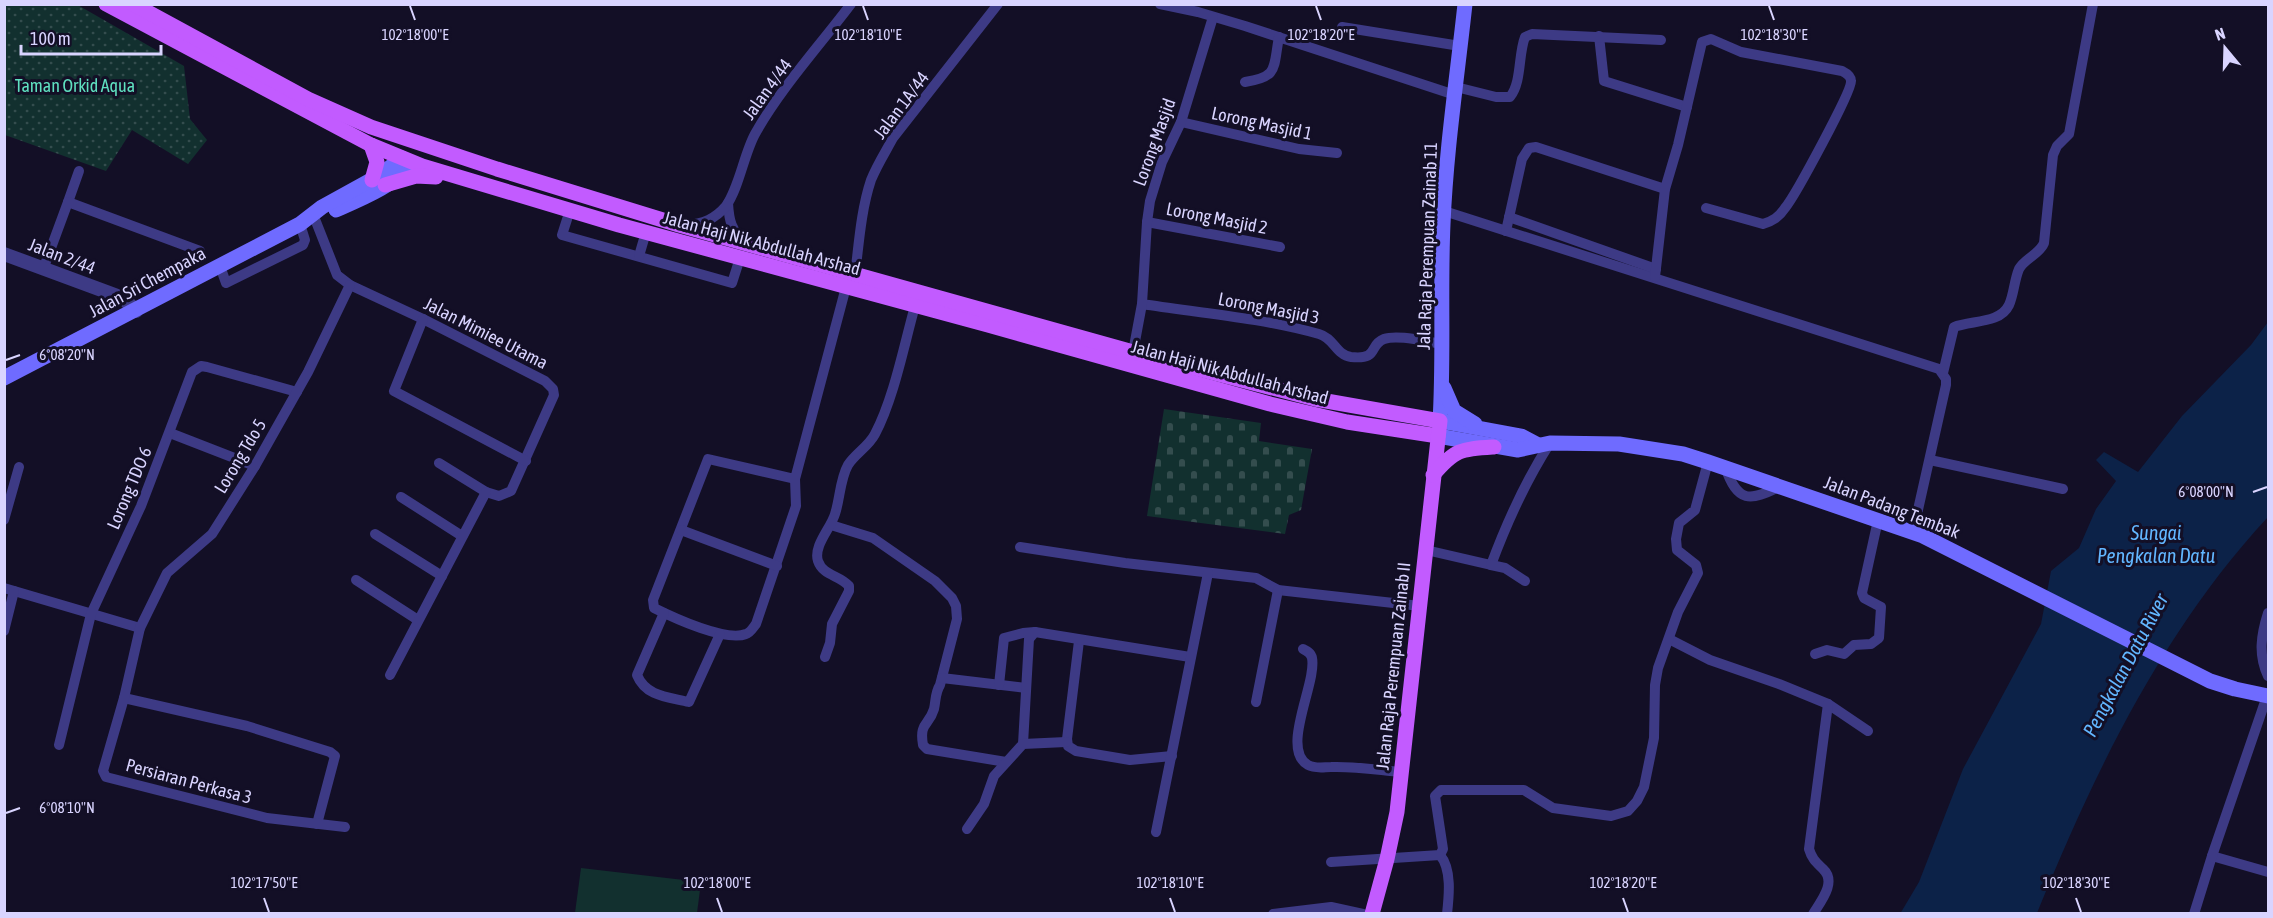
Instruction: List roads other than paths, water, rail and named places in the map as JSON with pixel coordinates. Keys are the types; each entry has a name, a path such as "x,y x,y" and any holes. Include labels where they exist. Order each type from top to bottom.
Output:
{"main road":[{"name":"Jalan Haji Nik Abdullah Arshad","path":"106,4 371,145 469,181 740,258 851,281 1439,429"},
{"name":"Jalan Haji Nik Abdullah Arshad","path":"133,4 308,99 371,127 497,169 679,225 746,242 915,306 988,324 1270,405 1347,422 1439,429"},
{"name":"Jala Raja Perempuan Zainab 11","path":"1439,429 1447,155 1465,4"},
{"path":"371,127 399,144 409,159 428,154 497,169"},
{"path":"371,145 377,162 378,182 416,176 469,181"},
{"name":"Jalan Sri Chempaka","path":"4,378 309,219 333,200 401,174 409,159"},
{"path":"1442,382 1454,411 1493,439"},
{"name":"Jalan Padang Tembak","path":"1439,429 1493,439 1518,450 1544,444 1618,444 1648,447 1725,467 1913,532 1979,562 2210,681 2268,696"},
{"name":"Jalan Raja Perempuan Zainab II","path":"1372,914 1397,812 1432,476 1439,429"},
{"path":"1432,476 1447,458 1493,439"}],"street":[{"name":"Jalan 4/44","path":"728,203 754,135 769,111 851,4"},
{"name":"Jalan 1A/44","path":"720,634 734,637 748,634 756,624 777,566 796,506 795,479 851,281 864,207 872,179 893,138 998,4"},
{"path":"1160,4 1198,12 1455,91 1506,99 1514,92 1525,37 1532,33 1661,40"},
{"path":"1913,532 1946,385 1943,373 1954,327 2002,314 2008,307 2020,268 2039,252 2044,243 2053,155 2057,146 2069,134 2093,4"},
{"name":"Lorong Masjid","path":"1133,352 1142,304 1150,201 1162,162 1181,122 1212,17"},
{"path":"1342,27 1460,46"},
{"path":"1599,36 1604,81 1687,107"},
{"path":"1245,82 1263,79 1271,72 1279,37"},
{"path":"1655,273 1665,189 1678,145 1702,42 1711,39 1741,52 1842,71 1849,75 1850,88 1792,198 1773,221 1763,224 1706,208"},
{"name":"Lorong Masjid 1","path":"1181,122 1299,149 1337,153"},
{"path":"1506,231 1522,159 1526,150 1536,147 1665,189"},
{"path":"44,267 79,171"},
{"path":"68,202 200,250"},
{"path":"679,225 706,222 717,215 728,203"},
{"path":"728,203 731,227 746,242"},
{"path":"570,210 562,235 732,283 740,258"},
{"path":"1444,211 1655,273 1933,365 1943,373"},
{"path":"1509,217 1655,273"},
{"name":"Jalan Mimiee Utama","path":"309,219 337,275 350,285 545,381 553,389 554,395 511,491 499,496 486,492"},
{"name":"Lorong Masjid 2","path":"1147,222 1280,247"},
{"path":"639,256 646,232"},
{"name":"Jalan 2/44","path":"4,254 123,298 136,311"},
{"name":"Lorong Tdo 5","path":"140,628 168,572 212,534 255,466 297,392 350,285"},
{"name":"Lorong Masjid 3","path":"1142,304 1250,319 1317,333 1329,338 1341,354 1348,357 1368,357 1374,352 1378,343 1387,338 1395,337 1443,344"},
{"path":"825,657 830,643 832,624 849,591 849,586 845,581 823,571 817,560 818,551 831,525 840,499 844,472 849,463 874,436 882,416 915,306"},
{"path":"423,319 394,391 526,461"},
{"name":"Lorong TDO 6","path":"59,745 91,614 141,506 192,372 201,366 207,367 297,392"},
{"path":"170,433 255,466"},
{"path":"1491,565 1515,504 1544,444"},
{"path":"664,613 637,675 641,685 649,692 689,702 720,634 654,608 653,600 708,459 795,479"},
{"path":"1930,460 2063,489"},
{"path":"1330,862 1440,855 1443,849 1436,796 1441,790 1524,790 1552,808 1611,816 1628,811 1637,801 1644,787 1654,738 1655,685 1658,668 1678,612 1698,573 1696,565 1677,550 1676,539 1679,523 1693,513 1708,462"},
{"path":"390,675 486,492 439,463"},
{"path":"4,520 19,467"},
{"path":"401,497 462,536"},
{"path":"1815,654 1827,650 1844,654 1854,645 1871,644 1879,638 1881,607 1864,598 1862,593 1878,520"},
{"path":"831,525 873,538 940,586 952,597 956,606 957,619 933,711 922,728 923,745 927,749 1006,762"},
{"path":"681,530 777,566"},
{"path":"375,534 442,576"},
{"path":"1020,547 1256,578 1278,590 1420,606"},
{"path":"1426,550 1505,568 1525,581"},
{"path":"1156,832 1208,573"},
{"path":"356,580 417,620"},
{"path":"4,631 9,590 140,628"},
{"path":"1256,702 1278,590"},
{"path":"2268,613 2261,644 2262,657 2268,676"},
{"name":"Persiaran Perkasa 3","path":"140,628 124,698 103,771 104,776 267,818 345,827"},
{"path":"999,685 1005,638 1023,633 1035,632 1079,641 1190,657"},
{"path":"967,829 984,804 994,776 1023,744 1029,639 1035,632"},
{"path":"1669,639 1710,660 1828,704 1868,731"},
{"path":"1079,641 1066,742 1070,748 1130,760 1172,756"},
{"path":"1303,649 1312,659 1307,695 1298,729 1299,747 1304,762 1318,768 1341,766 1401,772"},
{"path":"942,678 1026,688"},
{"path":"2195,913 2212,856 2268,696"},
{"path":"124,698 247,726 330,752 335,756 317,824"},
{"path":"1813,914 1825,895 1828,878 1825,871 1814,861 1809,849 1828,704"},
{"path":"1023,744 1066,742"},
{"path":"1440,855 1448,869 1447,914"},
{"path":"2212,856 2268,872"},
{"path":"1272,914 1331,908 1363,914"}],"water":[{"name":"Sungai Pengkalan Datu","path":"2268,322 2268,517 2230,561 2196,607 2135,704 2083,807 2037,913 1900,914 1919,882 1963,769 2041,624 2051,571 2079,548 2096,509 2116,481 2096,460 2104,452 2138,472 2182,416 2251,345"}],"park label":[{"name":"Taman Orkid Aqua","path":"75,85"}],"water label":[{"name":"Pengkalan Datu River","path":"2125,665"}]}
